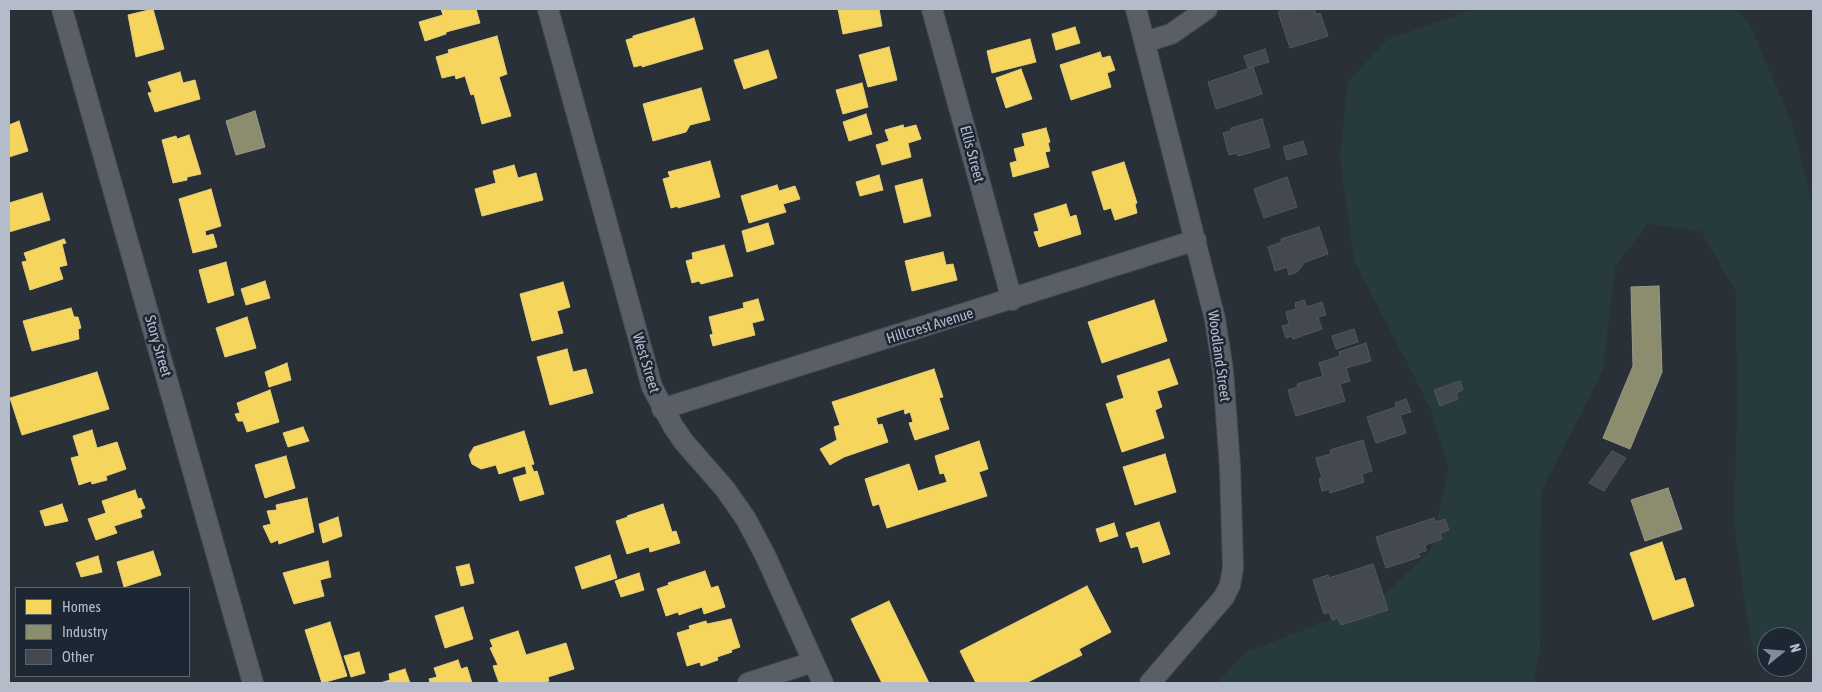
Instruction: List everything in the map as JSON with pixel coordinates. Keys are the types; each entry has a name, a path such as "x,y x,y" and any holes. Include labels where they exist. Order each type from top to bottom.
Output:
{"street":[{"name":"Story Street","path":"62,9 253,683"},
{"name":"West Street","path":"548,9 652,386 662,409 684,442 726,490 746,519 766,556 823,683"},
{"name":"Ellis Street","path":"932,9 1012,300"},
{"name":"Woodland Street","path":"1136,9 1216,319 1223,371 1230,467 1233,568 1230,585 1224,597 1150,683"},
{"path":"1145,42 1171,34 1207,9"},
{"name":"Hillcrest Avenue","path":"662,409 1012,300 1196,240"},
{"path":"748,683 813,662"}],"green space":[{"path":"1476,9 1734,9 1750,25 1792,123 1813,206 1813,636 1810,649 1807,649 1807,627 1757,627 1757,651 1754,651 1747,617 1734,523 1737,411 1736,292 1701,231 1647,224 1615,268 1603,370 1541,492 1540,650 1534,683 1217,683 1245,653 1379,600 1430,551 1449,468 1431,410 1354,260 1340,158 1348,81 1388,39"}],"building: Homes":[{"path":"153,9 164,49 136,57 128,15"},
{"path":"441,9 476,9 480,23 446,32 446,34 425,41 419,22 443,15"},
{"path":"838,9 879,9 882,26 843,34"},
{"path":"694,18 703,49 642,67 642,65 634,67 626,40 633,38 633,36"},
{"path":"1075,27 1080,43 1056,50 1052,34"},
{"path":"497,36 507,74 499,77 511,116 482,124 474,94 471,95 465,76 456,79 455,75 442,78 436,57 449,53 448,50"},
{"path":"1030,39 1036,62 992,73 987,51"},
{"path":"889,47 897,80 868,87 859,55"},
{"path":"768,50 777,78 744,89 734,60"},
{"path":"1100,52 1102,58 1110,56 1115,70 1107,73 1111,87 1071,100 1060,65"},
{"path":"1021,69 1032,99 1006,108 996,78"},
{"path":"180,72 183,83 195,80 200,99 155,112 148,93 152,92 148,82"},
{"path":"862,83 868,107 843,114 836,90"},
{"path":"701,88 710,120 690,125 686,132 653,141 643,104"},
{"path":"866,114 872,134 849,141 843,122"},
{"path":"19,121 28,151 9,157 9,125"},
{"path":"903,125 904,128 916,125 921,139 908,143 911,157 882,165 876,145 889,141 885,130"},
{"path":"1046,128 1050,142 1048,143 1050,151 1045,152 1049,167 1013,177 1010,163 1017,161 1014,149 1025,146 1022,134"},
{"path":"189,135 201,174 173,183 162,140 176,136 177,139"},
{"path":"710,161 720,197 678,208 678,206 671,208 663,179 670,177 668,172"},
{"path":"1124,162 1137,203 1135,204 1137,213 1115,220 1111,208 1104,210 1092,172"},
{"path":"514,165 518,178 536,173 543,200 482,216 475,189 496,183 493,171"},
{"path":"879,175 883,190 860,196 856,182"},
{"path":"922,179 931,216 904,223 895,186"},
{"path":"777,185 779,191 795,186 800,199 783,204 786,212 749,223 741,196"},
{"path":"211,189 221,226 205,231 206,236 213,234 217,247 193,253 179,199"},
{"path":"42,193 50,220 9,232 9,203"},
{"path":"1066,204 1070,217 1076,215 1081,234 1039,247 1034,232 1039,231 1034,214"},
{"path":"768,223 774,244 747,252 742,231"},
{"path":"64,239 66,243 62,244 67,265 59,267 63,279 30,290 22,262 27,261 24,253"},
{"path":"724,245 733,276 701,284 699,281 692,283 686,261 693,259 692,253"},
{"path":"943,252 946,265 953,264 957,280 912,291 905,261"},
{"path":"226,262 234,295 208,303 199,270"},
{"path":"265,281 270,298 246,305 241,289"},
{"path":"563,282 570,307 557,311 563,333 532,341 520,294"},
{"path":"758,299 764,320 752,323 755,335 713,346 710,335 713,334 709,317 744,308 743,303"},
{"path":"1154,300 1167,341 1102,363 1088,322"},
{"path":"71,308 74,317 78,317 81,328 78,329 79,339 32,351 23,321"},
{"path":"247,317 256,348 225,357 216,328"},
{"path":"567,349 573,372 586,369 593,393 550,405 537,357"},
{"path":"1169,359 1178,384 1157,391 1162,407 1155,410 1164,438 1122,452 1106,404 1124,398 1117,376"},
{"path":"287,363 291,380 269,387 265,372"},
{"path":"934,369 943,397 939,398 949,429 915,440 909,423 913,422 910,412 905,414 904,409 876,418 878,425 882,424 888,442 844,457 830,465 820,449 837,440 834,427 840,425 832,402"},
{"path":"97,372 109,409 22,435 10,398"},
{"path":"270,390 279,422 247,432 243,421 238,421 235,414 240,413 237,403"},
{"path":"303,427 309,441 288,447 283,433"},
{"path":"92,430 97,448 117,442 126,469 106,476 107,480 92,484 91,481 79,485 71,458 79,456 73,436"},
{"path":"524,431 534,464 531,465 534,472 537,471 544,494 520,501 513,478 527,474 525,466 499,474 496,465 481,469 472,464 469,455 474,447"},
{"path":"979,441 988,469 979,472 987,496 887,528 879,504 873,506 865,479 909,464 918,491 947,482 944,473 940,474 935,456"},
{"path":"1165,454 1176,492 1135,505 1123,467"},
{"path":"286,456 295,488 265,498 255,465"},
{"path":"135,490 138,499 141,498 145,508 140,510 142,517 114,526 117,533 96,540 88,519 106,513 102,501"},
{"path":"307,498 314,532 279,544 278,540 271,543 263,526 271,524 267,511 277,510 276,505"},
{"path":"62,504 68,521 45,526 40,511"},
{"path":"663,504 672,532 676,531 680,543 650,552 649,547 627,554 616,521"},
{"path":"338,517 342,536 323,543 319,524"},
{"path":"1159,522 1170,554 1143,563 1138,546 1131,548 1126,533"},
{"path":"1114,523 1118,536 1100,542 1096,529"},
{"path":"1662,542 1675,581 1685,578 1694,606 1653,620 1630,553"},
{"path":"153,551 161,575 124,587 117,562"},
{"path":"610,555 617,578 582,589 575,567"},
{"path":"98,556 102,572 81,577 76,563"},
{"path":"328,561 331,577 320,580 324,596 294,604 283,573"},
{"path":"469,564 474,583 461,586 456,567"},
{"path":"705,571 711,588 718,586 725,607 704,614 702,607 679,615 678,612 666,616 657,589 669,585 668,583"},
{"path":"639,573 644,590 621,597 615,581"},
{"path":"1087,586 1111,632 1079,649 1082,655 1026,683 976,683 960,651"},
{"path":"889,601 929,683 882,683 851,619"},
{"path":"463,607 473,639 445,648 435,616"},
{"path":"731,619 740,647 717,657 718,660 701,666 700,662 687,666 677,633 690,629 689,626 706,621 707,624"},
{"path":"330,622 347,676 322,683 305,630"},
{"path":"518,631 526,655 566,643 574,669 548,677 549,681 542,683 499,683 493,666 498,665 490,648 493,647 490,640"},
{"path":"359,652 365,673 351,677 344,656"},
{"path":"458,660 461,669 467,667 472,683 430,683 429,679 437,677 434,668"},
{"path":"405,669 410,683 380,683 390,680 389,674"}],"building: Industry":[{"path":"255,111 265,147 236,155 226,121"},
{"path":"1659,286 1662,372 1630,449 1603,438 1633,366 1631,287"},
{"path":"1668,488 1682,529 1645,541 1631,500"}],"building: Other":[{"path":"1288,9 1290,11 1315,9 1316,15 1320,13 1328,36 1290,48 1278,12"},
{"path":"1265,49 1269,62 1248,68 1244,56"},
{"path":"1253,67 1262,94 1216,109 1208,82"},
{"path":"1262,119 1270,147 1238,156 1237,153 1229,155 1223,133 1231,131 1231,128"},
{"path":"1303,141 1307,154 1287,160 1283,147"},
{"path":"1287,177 1297,207 1264,218 1254,189"},
{"path":"1319,227 1328,254 1305,262 1297,272 1289,275 1287,267 1275,271 1268,247 1282,242 1281,239"},
{"path":"1304,300 1307,307 1322,302 1326,315 1318,317 1322,329 1293,339 1292,336 1286,338 1282,326 1289,324 1286,312 1296,309 1295,303"},
{"path":"1354,329 1358,342 1336,349 1332,336"},
{"path":"1366,343 1371,361 1346,368 1350,381 1340,384 1345,401 1296,416 1288,390 1298,387 1297,384 1323,376 1319,363 1340,356 1339,352"},
{"path":"1460,381 1463,390 1456,393 1458,399 1440,406 1434,390"},
{"path":"1406,399 1411,412 1400,415 1406,433 1376,443 1367,417 1396,407 1395,403"},
{"path":"1363,440 1372,471 1362,474 1364,482 1330,493 1329,489 1322,491 1319,479 1322,478 1316,458 1331,454 1330,450"},
{"path":"1612,451 1626,458 1604,491 1589,483"},
{"path":"1434,518 1436,522 1445,519 1449,530 1440,533 1442,539 1425,545 1426,551 1418,553 1420,557 1386,568 1376,537"},
{"path":"1373,564 1388,610 1341,625 1338,618 1332,620 1329,612 1324,614 1313,580 1328,575 1329,578"}]}
